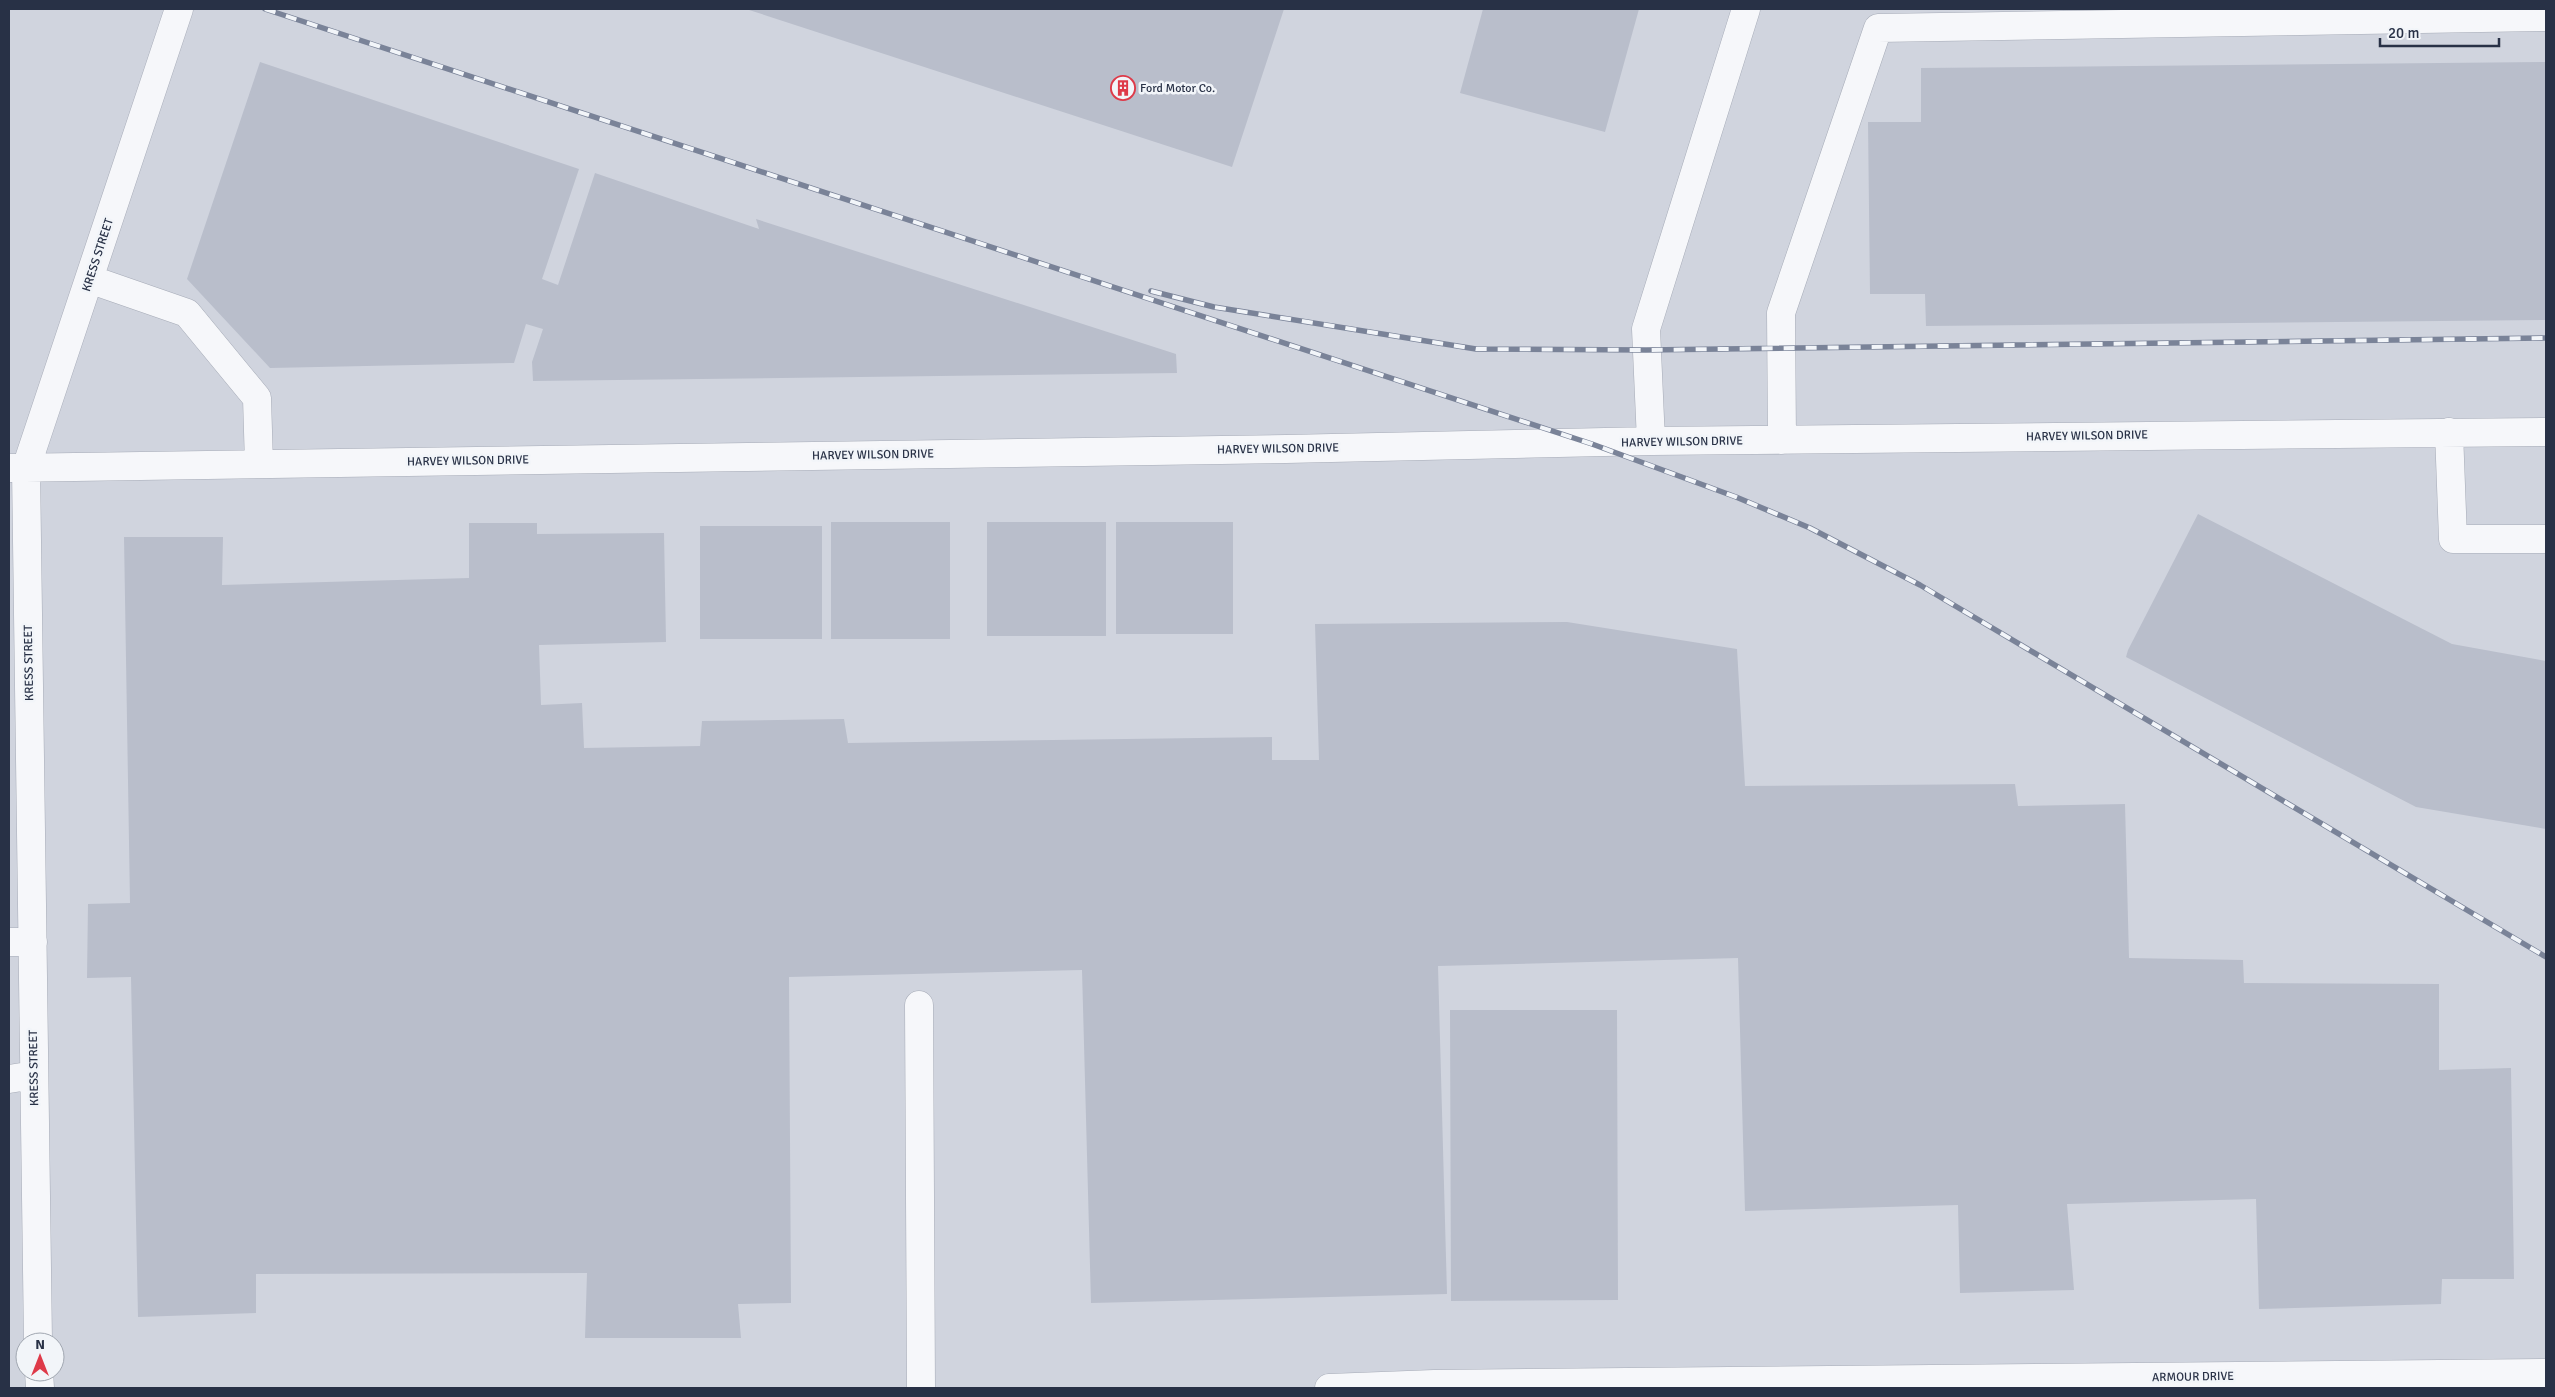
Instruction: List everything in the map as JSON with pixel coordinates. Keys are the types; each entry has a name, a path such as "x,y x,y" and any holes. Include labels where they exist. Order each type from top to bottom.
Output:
{"street":[{"name":"KRESS STREET","path":"37,1332 21,1077 17,468 89,279 179,9"},
{"path":"1650,441 1646,329 1746,9"},
{"path":"1782,440 1781,313 1878,28 2546,17"},
{"path":"89,279 186,313 257,398 259,464"},
{"path":"2449,432 2453,539 2546,539"},
{"name":"HARVEY WILSON DRIVE","path":"17,468 1295,449 1650,441 2546,432"},
{"path":"919,1005 920,1388"},
{"name":"ARMOUR DRIVE","path":"1329,1388 1434,1384 1987,1383 2546,1373"}],"shaded area":[{"path":"9,9 2546,9 2546,1388 9,1388"}],"building":[{"name":"Ford Motor Co.","path":"746,9 1284,9 1232,167"},
{"path":"1483,9 1639,9 1605,132 1460,93"},
{"path":"260,62 579,169 542,279 558,285 595,173 759,229 756,219 1176,354 1177,373 533,381 532,362 543,329 526,324 514,363 270,368 187,279"},
{"path":"2546,62 2546,320 1926,326 1925,294 1870,294 1868,122 1921,122 1921,68"},
{"path":"2198,514 2452,644 2546,661 2546,829 2416,807 2126,657"},
{"path":"831,522 950,522 950,639 831,639"},
{"path":"987,522 1106,522 1106,636 987,636"},
{"path":"1116,522 1233,522 1233,634 1116,634"},
{"path":"469,523 537,523 537,534 664,533 666,642 539,645 541,705 582,703 584,748 700,746 702,721 844,719 848,743 1272,737 1272,760 1319,760 1315,624 1567,622 1737,649 1745,786 2015,784 2018,806 2125,804 2129,958 2243,960 2244,983 2439,984 2439,1070 2511,1068 2514,1279 2442,1279 2441,1304 2259,1309 2256,1199 2067,1204 2074,1290 1960,1293 1958,1205 1745,1211 1738,958 1438,966 1447,1294 1091,1303 1082,970 789,977 791,1303 738,1304 741,1338 585,1338 587,1273 256,1274 256,1313 138,1317 131,977 87,978 88,904 130,903 124,537 223,537 222,585 469,578"},
{"path":"700,526 822,526 822,639 700,639"},
{"path":"1450,1010 1617,1010 1618,1300 1451,1301"}],"railway":[{"path":"265,9 1592,444 1736,497 1810,528 1920,585 2546,957"},
{"path":"1151,291 1214,307 1476,349 1646,350 2546,338"}],"place":[{"name":"Ford Motor Co.","path":"1123,88"}]}
